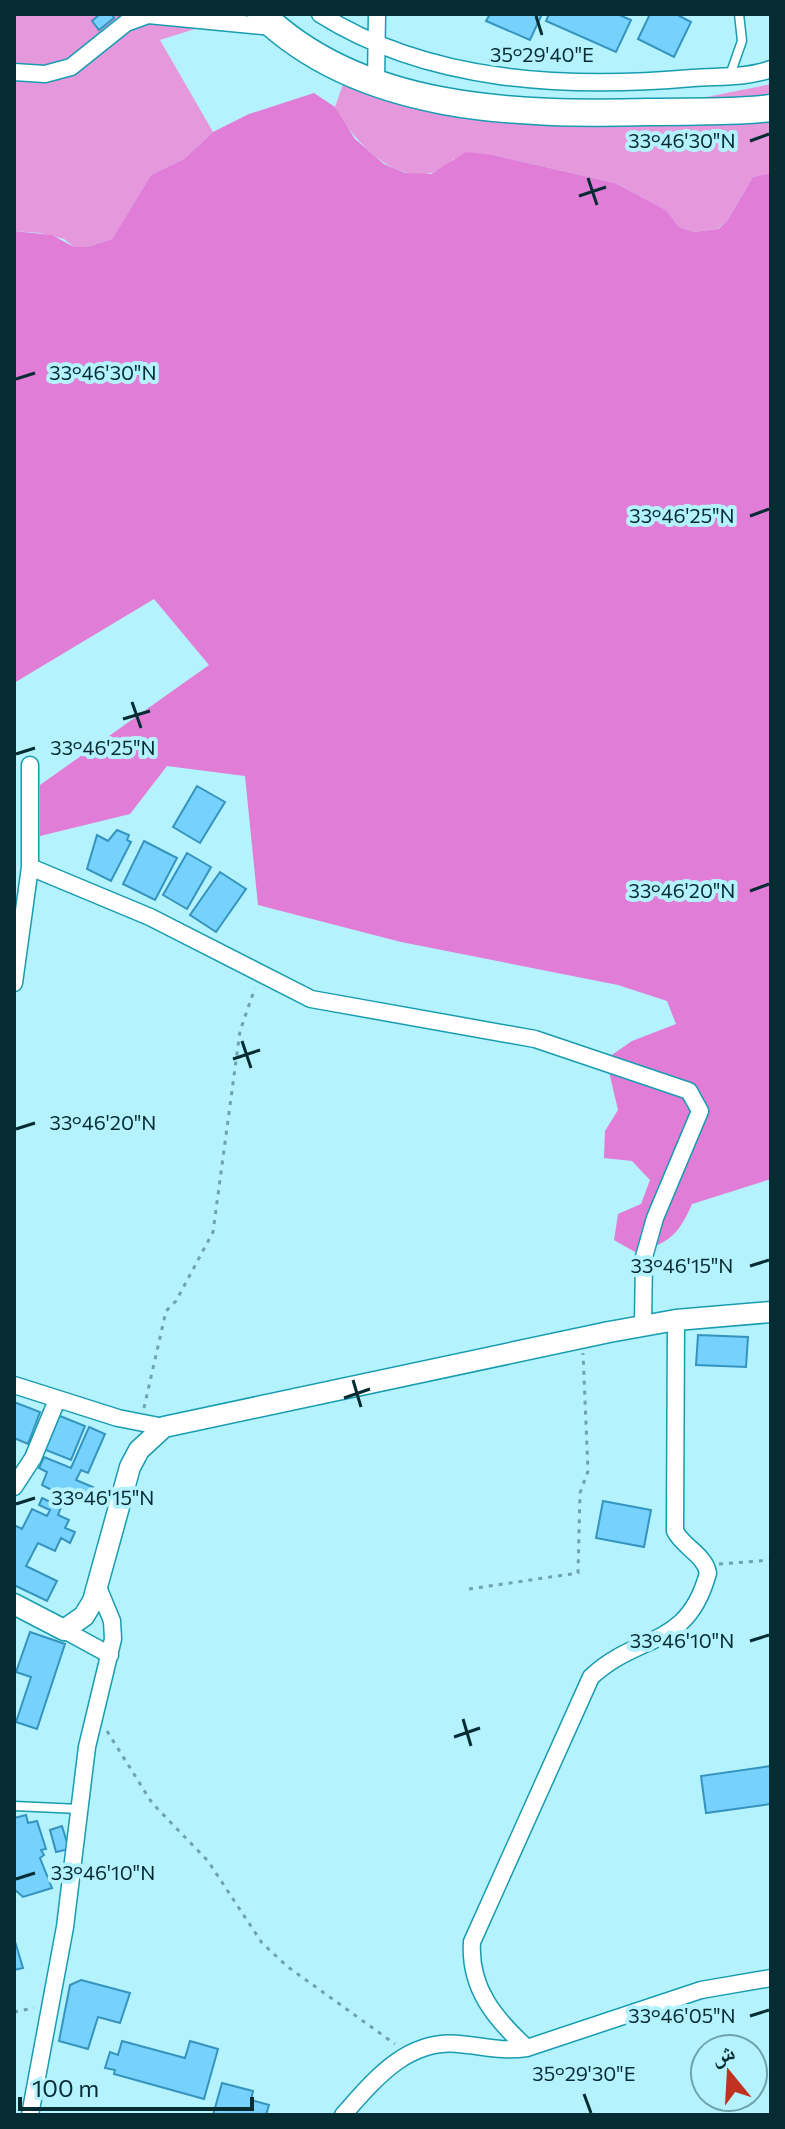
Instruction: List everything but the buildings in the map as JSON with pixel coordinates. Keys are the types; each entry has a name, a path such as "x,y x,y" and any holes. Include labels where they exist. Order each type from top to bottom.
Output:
{"main road":[{"path":"268,20 337,66 376,82 458,103 556,115 771,108"}],"street":[{"path":"320,14 377,42 458,69 517,78 647,82 771,69"},
{"path":"376,82 377,14"},
{"path":"14,72 45,74 71,67 126,23 148,15 268,20"},
{"path":"14,983 30,867 30,765"},
{"path":"30,867 150,917 311,999 535,1039 661,1080 694,1095 700,1111 697,1125 655,1218 644,1257 643,1325"},
{"path":"14,1385 57,1400 164,1427 643,1325 771,1312"},
{"path":"527,2048 483,2000 474,1975 472,1942 591,1677 603,1666 679,1626 699,1599 708,1573 706,1565 682,1544 675,1531 676,1320"},
{"path":"14,1487 33,1458 57,1400"},
{"path":"64,1630 84,1616 98,1587 130,1467 139,1450 164,1427"},
{"path":"30,2115 65,1927 87,1747 110,1655 112,1621 98,1587"},
{"path":"14,1604 110,1655"},
{"path":"343,2115 370,2084 408,2054 434,2044 460,2044 507,2051 527,2048 701,1990 771,1978"}],"lane":[{"path":"730,75 742,41 739,14"},
{"path":"14,1806 79,1809"}],"path":[{"path":"141,1422 166,1311 193,1273 213,1232 240,1031 260,973"},
{"path":"469,1589 578,1573 580,1493 588,1471 582,1337"},
{"path":"706,1565 771,1560"},
{"path":"95,1719 112,1735 152,1803 208,1861 262,1943 288,1967 408,2054"}],"shaded area":[{"path":"14,14 240,15 160,40 213,132 184,159 151,175 112,239 87,247 74,247 64,239 14,231"},
{"path":"349,67 493,112 681,102 771,84 771,173 753,177 727,221 717,229 694,232 679,227 666,210 615,183 493,155 454,159 437,171 420,174 403,172 370,152 356,138 335,107"},
{"path":"314,93 335,107 355,139 384,164 405,173 431,174 466,152 493,155 615,183 666,210 679,227 694,232 718,229 727,221 753,177 771,173 771,1179 692,1204 671,1237 646,1249 635,1252 614,1240 618,1214 641,1204 650,1180 632,1161 604,1158 605,1131 618,1110 606,1059 632,1041 676,1024 667,1001 618,985 401,942 258,905 245,776 167,766 130,814 40,836 40,785 209,665 154,599 14,683 14,231 52,235 74,247 87,247 112,239 151,175 184,159 213,132 249,114"}]}
